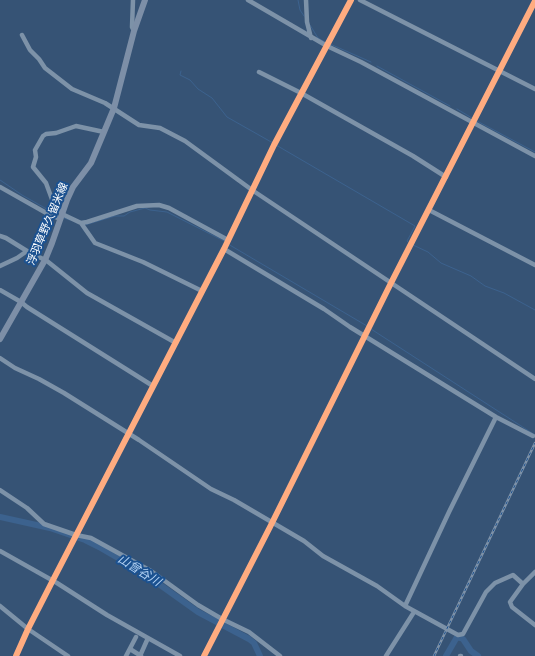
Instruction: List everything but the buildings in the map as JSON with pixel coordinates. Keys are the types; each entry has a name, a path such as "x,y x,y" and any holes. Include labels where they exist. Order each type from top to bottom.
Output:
{"main road":[{"name":"浮羽草野久留米線","path":"0,339 45,260 70,192 91,163 114,108 134,31 144,0"}],"street":[{"path":"133,0 132,27 134,31"},
{"path":"248,0 312,38 328,44 535,156"},
{"path":"306,0 307,19 312,38"},
{"path":"16,656 53,580 224,249 301,93 351,0"},
{"path":"360,0 535,88"},
{"path":"204,656 272,523 364,335 474,123 535,1"},
{"path":"22,35 30,50 45,68 72,89 114,108 139,125 160,128 185,141 252,190 535,379"},
{"path":"259,72 301,93 446,176"},
{"path":"61,217 53,202 46,183 33,167 36,157 35,150 37,146 46,134 56,133 76,126 104,132"},
{"path":"0,187 48,214 81,223 93,221 137,206 159,205 170,208 228,240"},
{"path":"428,210 535,265"},
{"path":"81,223 95,243 144,262 202,291"},
{"path":"0,236 45,260 87,293 176,343"},
{"path":"224,249 324,309 344,323 496,417 533,436"},
{"path":"0,266 17,258 27,251"},
{"path":"0,290 153,386"},
{"path":"0,358 15,368 64,393 211,488 304,541 323,556 377,586 414,612 458,635 463,634 486,592 495,583 513,575 523,584"},
{"path":"405,606 496,417"},
{"path":"0,490 28,508 44,524 76,536 91,538 151,571 221,622 249,632 280,656"},
{"path":"0,552 53,580 107,615 180,656"},
{"path":"535,572 523,584 511,600 511,605 535,625"},
{"path":"0,606 28,629 68,656"},
{"path":"386,656 414,612"},
{"path":"126,656 136,637"},
{"path":"130,649 141,656 148,638"}],"waterway":[{"path":"298,0 300,10 304,16"},
{"path":"310,25 318,38 327,43"},
{"path":"330,44 371,62"},
{"path":"377,66 450,106"},
{"path":"181,71 180,75 190,80 198,89 212,98 227,117 273,143"},
{"path":"457,109 472,118"},
{"path":"477,121 535,152"},
{"path":"276,145 415,226 407,241 408,242"},
{"path":"0,180 22,195 59,216"},
{"path":"85,225 115,216 124,216 130,212 145,208 167,212 226,242"},
{"path":"64,218 70,220"},
{"path":"228,244 367,326"},
{"path":"413,245 428,252 441,263 471,276 485,286 504,293 535,310"},
{"path":"371,329 535,435"},
{"name":"山曾谷川","path":"0,517 50,528 85,540 99,547 142,572 198,612 249,639 254,643 260,656"},
{"path":"447,631 452,634"},
{"name":"山曾谷川","path":"446,656 457,637 463,639 471,651 478,656"}],"railway":[{"path":"434,656 535,443"}],"cycle path":[{"path":"16,656 53,580 224,249 274,145 351,0"},
{"path":"204,656 391,283 535,1"}]}
